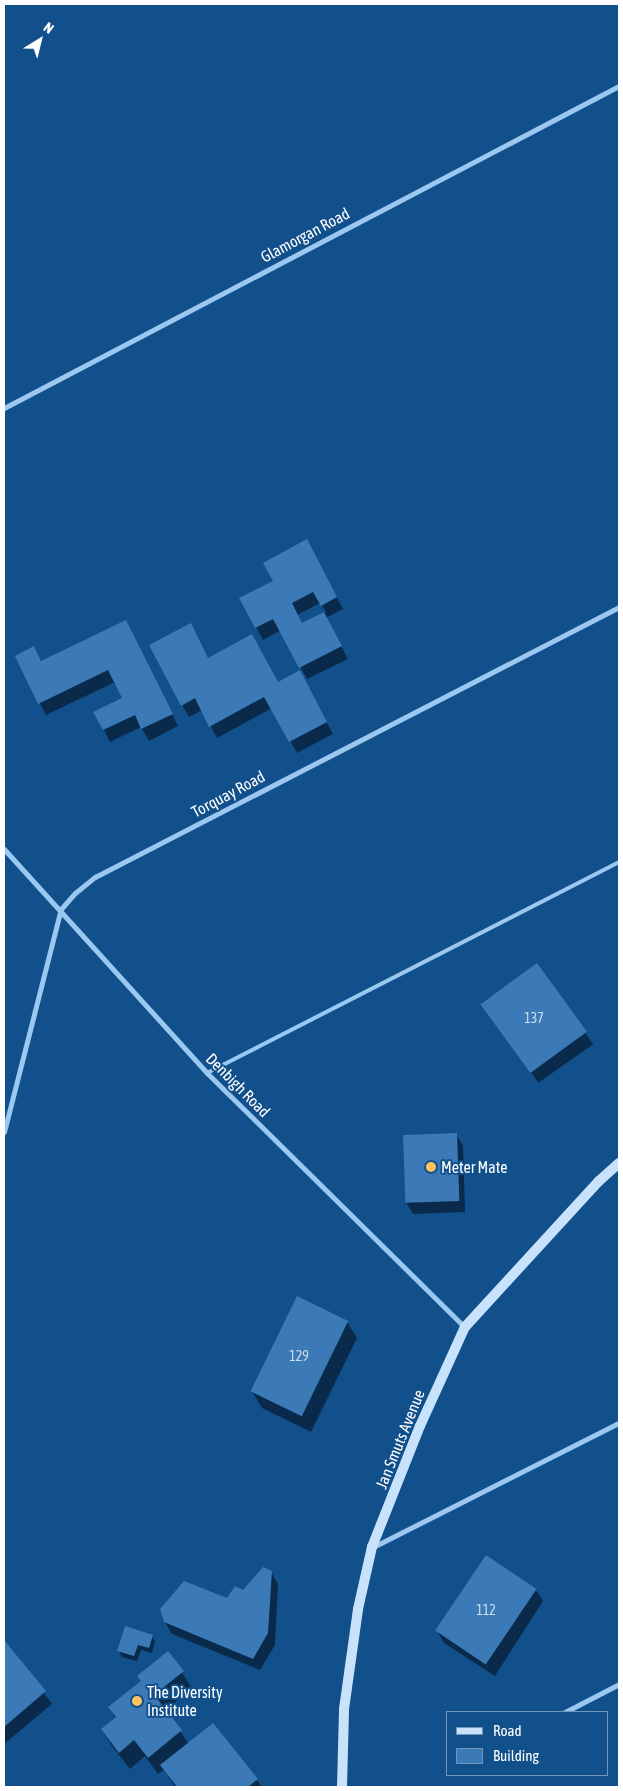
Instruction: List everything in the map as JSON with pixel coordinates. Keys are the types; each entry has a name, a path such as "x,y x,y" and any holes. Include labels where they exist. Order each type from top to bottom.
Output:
{"main road":[{"name":"Jan Smuts Avenue","path":"342,1787 347,1681 358,1609 372,1547 420,1426 465,1327 599,1181 619,1163"}],"street":[{"name":"Glamorgan Road","path":"4,408 619,86"},
{"name":"Torquay Road","path":"61,909 95,877 619,607"},
{"name":"Denbigh Road","path":"4,849 61,909 207,1073 465,1327"},
{"path":"4,1132 61,909"},
{"path":"372,1547 619,1423"},
{"path":"566,1711 619,1684"}],"lane":[{"path":"207,1073 619,862"}],"building":[{"path":"307,539 337,597 321,606 313,592 292,603 302,623 324,612 342,646 299,668 273,619 255,628 239,598 273,581 263,563"},
{"path":"126,620 173,714 141,729 135,715 103,730 93,712 122,698 108,670 38,704 15,656 34,646 41,661"},
{"path":"191,623 208,658 252,634 278,682 300,670 327,722 289,742 264,697 209,727 195,698 181,706 149,645"},
{"path":"537,963 587,1032 530,1073 480,1004"},
{"name":"Meter Mate","path":"457,1133 459,1201 405,1203 403,1135"},
{"path":"297,1296 348,1321 302,1416 251,1391"},
{"path":"486,1555 537,1589 486,1665 435,1630"},
{"path":"263,1567 272,1571 268,1633 253,1659 164,1622 160,1609 184,1581 227,1598 235,1586 243,1590"},
{"path":"125,1626 153,1635 149,1648 138,1645 134,1656 117,1651"},
{"path":"4,1640 46,1691 4,1727"},
{"name":"The Diversity Institute","path":"168,1651 184,1671 154,1695 182,1730 148,1758 134,1740 119,1753 101,1729 116,1717 108,1707 141,1681 137,1676"},
{"path":"213,1723 258,1779 248,1787 177,1787 160,1765"}],"place":[{"name":"Meter Mate","path":"431,1167"},
{"name":"The Diversity Institute","path":"137,1701"}]}
